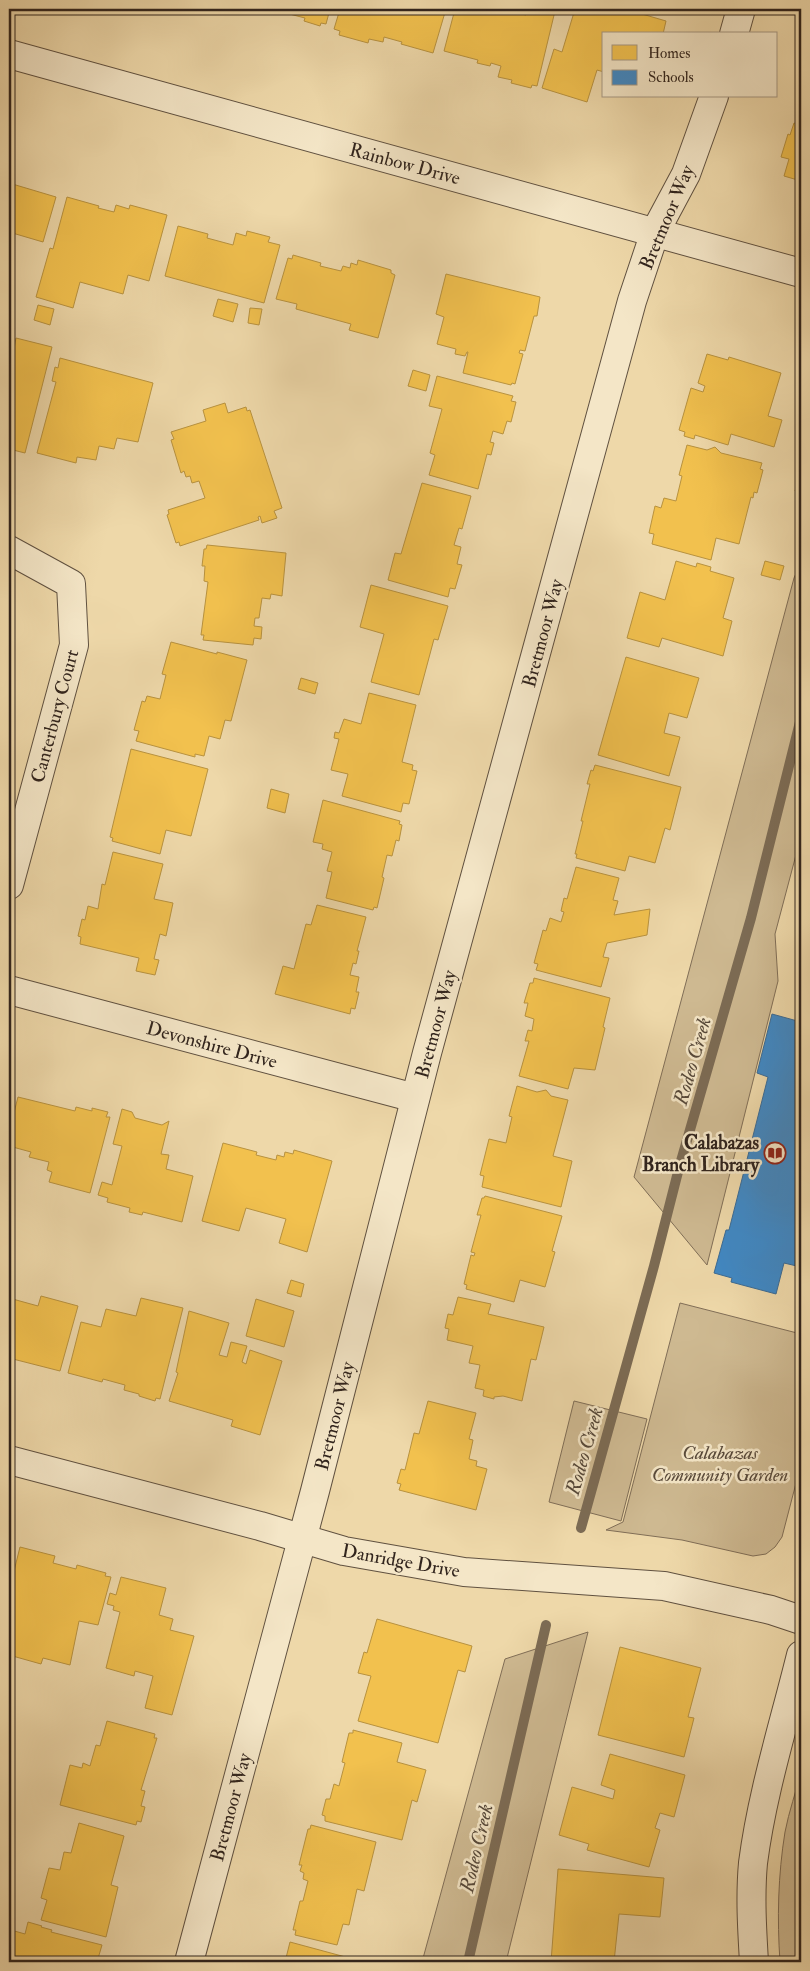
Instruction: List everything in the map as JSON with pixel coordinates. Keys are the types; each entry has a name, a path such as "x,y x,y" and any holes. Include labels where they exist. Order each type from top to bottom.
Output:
{"street":[{"path":"735,32 742,9"},
{"name":"Rainbow Drive","path":"9,54 801,273"},
{"name":"Bretmoor Way","path":"189,1962 302,1539 415,1098 632,301 656,232 686,174 713,98"},
{"name":"Canterbury Court","path":"9,550 71,584 74,645 9,885"},
{"name":"Devonshire Drive","path":"9,990 415,1098"},
{"name":"Danridge Drive","path":"9,1460 344,1551 464,1572 664,1586 771,1610 801,1620"},
{"path":"754,1962 751,1912 753,1864 761,1815 801,1655"}],"green space":[{"path":"801,562 801,836 775,934 778,981 707,1265 634,1177 794,578"},
{"name":"Calabazas Community Garden","path":"680,1303 801,1334 801,1464 782,1537 775,1547 766,1554 753,1556 682,1540 606,1530 623,1522"},
{"path":"574,1401 647,1419 621,1521 549,1502"},
{"path":"588,1632 506,1962 422,1962 505,1659"},
{"path":"801,1772 801,1962 780,1962 778,1913 781,1864 787,1824"}],"building: Homes":[{"path":"270,9 330,9 326,24 321,23 320,26 304,21 305,18"},
{"path":"340,9 446,9 433,53 384,37 383,42 369,39 368,43 339,35 340,31 334,29"},
{"path":"455,9 500,9 526,15 527,9 555,11 537,86 532,85 531,88 511,83 512,80 498,77 501,66 491,63 490,66 477,63 478,60 444,51"},
{"path":"575,9 643,9 642,14 666,21 663,32 602,32 602,71 597,70 587,102 542,88 554,49 562,52"},
{"path":"794,123 801,125 801,181 784,176 789,159 781,157 788,134 790,135"},
{"path":"9,183 56,197 43,242 9,232"},
{"path":"67,197 114,212 116,205 129,209 130,205 167,215 149,281 128,275 123,294 80,282 73,308 36,297 50,248 53,249"},
{"path":"178,226 208,234 207,238 233,245 236,233 246,236 247,231 270,237 268,242 280,245 264,303 165,276"},
{"path":"293,255 321,263 320,266 341,271 343,266 350,268 351,263 357,265 358,260 391,270 391,273 395,275 378,338 349,330 351,324 296,309 297,304 276,299 288,258 292,259"},
{"path":"446,274 540,297 537,316 534,316 525,351 520,350 519,353 523,354 515,384 512,383 511,385 463,373 468,352 465,356 455,354 456,349 437,344 444,317 436,314"},
{"path":"218,299 238,304 233,322 213,316"},
{"path":"38,305 54,309 50,325 34,320"},
{"path":"250,308 262,309 259,325 248,323"},
{"path":"16,338 52,347 25,453 9,449 9,375"},
{"path":"707,354 728,360 729,357 781,373 768,416 782,420 774,447 731,434 728,445 695,435 694,439 684,436 685,432 679,430 691,388 703,392 705,386 698,383"},
{"path":"60,358 153,383 138,442 117,438 114,449 99,446 96,460 77,457 76,463 37,453 56,382 52,381 55,367 58,368"},
{"path":"413,370 430,375 426,391 408,386"},
{"path":"437,376 513,396 511,401 516,402 511,422 507,421 503,434 493,431 490,442 494,443 491,455 487,454 478,489 429,475 435,455 430,453 442,409 429,406"},
{"path":"225,403 228,413 246,407 247,411 250,410 282,508 274,511 277,518 262,523 260,516 258,517 259,520 180,546 179,542 176,543 167,515 169,514 168,510 205,498 199,481 192,483 190,476 186,477 184,471 181,473 171,440 174,439 171,432 206,421 203,410"},
{"path":"687,445 707,450 715,447 721,453 762,463 760,469 763,470 757,493 754,492 753,498 751,497 739,544 716,538 711,560 652,544 654,534 649,533 655,506 661,508 664,498 676,501 682,476 679,475"},
{"path":"801,471 801,493 795,491"},
{"path":"422,483 471,496 462,529 459,528 454,545 461,547 457,564 462,565 455,589 450,588 448,597 388,580 395,553 401,554"},
{"path":"207,545 286,553 282,596 271,594 270,599 262,598 259,618 255,618 254,626 262,627 261,639 254,638 253,645 203,640 204,635 201,635 208,582 204,581 205,566 202,566 204,549 206,549"},
{"path":"676,561 696,567 697,563 711,567 710,571 734,578 723,618 732,621 723,656 662,638 659,647 627,638 640,592 665,600"},
{"path":"765,561 784,566 780,580 761,575"},
{"path":"371,585 448,606 438,640 434,639 419,695 371,682 384,634 360,627"},
{"path":"171,642 247,660 231,721 225,720 220,739 209,736 204,756 195,754 195,757 136,741 139,731 134,730 142,701 145,702 147,696 160,699 166,675 162,674"},
{"path":"626,657 699,678 687,718 669,713 664,733 680,737 669,776 598,755"},
{"path":"301,678 318,683 315,694 298,689"},
{"path":"369,693 416,705 402,762 413,765 412,770 417,771 409,804 403,803 401,812 342,796 348,774 331,770 339,739 334,738 335,732 339,733 344,719 361,724"},
{"path":"131,749 208,769 191,836 166,830 160,854 112,841 113,838 110,837"},
{"path":"595,765 681,787 670,830 665,828 655,863 629,856 625,871 576,858 577,854 575,854 583,821 581,821 590,784 587,784 591,770 593,771"},
{"path":"271,789 289,794 285,813 267,808"},
{"path":"323,800 400,821 399,824 402,825 399,841 396,840 392,856 387,855 377,908 374,907 373,910 326,898 332,872 327,871 332,852 322,849 323,844 313,842"},
{"path":"113,852 163,864 154,899 173,903 166,936 160,934 154,959 159,960 155,975 136,971 139,958 80,944 81,937 78,936 82,919 85,920 88,906 98,909 102,884 105,885"},
{"path":"576,867 619,878 613,900 618,901 614,915 650,909 647,935 607,943 603,957 609,958 601,987 536,970 538,964 534,963 543,930 546,931 550,918 561,922 564,912 561,911 564,898 567,899"},
{"path":"317,905 366,917 357,951 359,951 356,964 353,963 350,975 359,977 356,992 359,992 355,1009 351,1008 350,1014 275,994 283,966 294,969 306,924 311,925"},
{"path":"534,978 610,998 595,1070 574,1068 568,1089 519,1076 529,1041 525,1041 528,1030 532,1031 534,1019 525,1016 528,1003 524,1003 530,983 533,983"},
{"path":"517,1086 537,1092 546,1090 551,1096 568,1100 553,1156 572,1161 561,1207 482,1187 484,1176 480,1175 489,1139 506,1143 512,1117 509,1116"},
{"path":"18,1097 75,1111 76,1107 108,1112 106,1117 110,1117 90,1193 49,1182 52,1172 47,1170 49,1162 29,1157 31,1152 9,1146 9,1132"},
{"path":"122,1109 132,1112 135,1118 162,1125 169,1121 161,1154 169,1155 166,1169 193,1176 182,1222 143,1212 142,1215 129,1212 130,1208 107,1202 108,1198 98,1195 102,1182 112,1185 122,1146 113,1144"},
{"path":"223,1143 257,1152 256,1155 276,1160 277,1155 284,1157 285,1152 293,1154 294,1150 332,1161 307,1252 279,1243 286,1219 246,1208 239,1231 202,1221"},
{"path":"485,1196 562,1216 552,1251 555,1252 545,1287 520,1280 514,1302 466,1289 467,1285 464,1284 471,1255 474,1256 475,1253 471,1252 481,1215 477,1215 482,1198"},
{"path":"291,1280 304,1284 301,1297 287,1293"},
{"path":"41,1296 78,1306 60,1371 9,1358 9,1298 38,1306"},
{"path":"458,1297 491,1304 488,1314 544,1327 536,1360 531,1359 522,1401 503,1396 494,1397 494,1399 483,1396 484,1390 475,1388 480,1365 469,1363 473,1346 447,1340 449,1329 445,1328 448,1314 453,1315"},
{"path":"141,1298 183,1308 160,1399 156,1398 155,1401 124,1390 125,1385 103,1379 102,1382 68,1373 81,1322 101,1327 106,1309 136,1316"},
{"path":"256,1299 294,1311 284,1347 246,1336"},
{"path":"189,1311 229,1323 219,1355 227,1357 231,1342 247,1346 242,1362 246,1364 250,1350 282,1361 260,1435 231,1426 233,1420 169,1401 178,1373 176,1372"},
{"path":"428,1401 476,1413 469,1439 473,1440 469,1459 477,1461 476,1466 487,1469 476,1510 399,1490 401,1484 397,1483 401,1469 405,1470 414,1433 419,1434"},
{"path":"20,1547 55,1556 53,1563 76,1569 77,1565 106,1573 105,1576 111,1577 98,1625 79,1621 70,1665 43,1658 41,1664 9,1655 9,1591"},
{"path":"121,1577 166,1588 159,1615 173,1619 170,1630 194,1636 172,1715 145,1708 153,1676 135,1671 134,1676 106,1668 120,1612 113,1610 114,1606 107,1604 110,1593 116,1595"},
{"path":"377,1619 472,1646 465,1672 458,1670 438,1743 358,1721 371,1676 358,1673 364,1652 367,1653"},
{"path":"620,1647 701,1668 688,1717 694,1718 684,1757 598,1735"},
{"path":"107,1721 155,1734 154,1738 157,1738 141,1790 145,1791 141,1806 145,1807 141,1822 137,1821 136,1825 60,1805 70,1765 82,1768 83,1763 90,1766 96,1745 100,1746"},
{"path":"353,1730 402,1743 397,1762 426,1770 417,1802 412,1800 402,1840 325,1821 325,1816 322,1815 326,1799 330,1799 334,1784 339,1786 345,1763 342,1762 349,1733 353,1733"},
{"path":"610,1754 685,1775 674,1817 660,1813 655,1828 660,1830 649,1867 587,1850 589,1844 559,1835 572,1787 613,1799 615,1790 601,1785"},
{"path":"79,1823 124,1836 111,1885 118,1887 106,1937 41,1920 47,1900 41,1898 49,1868 60,1870 64,1852 71,1853"},
{"path":"311,1825 376,1842 364,1891 357,1889 349,1925 343,1924 337,1945 295,1935 296,1930 293,1930 300,1901 303,1901 308,1881 303,1879 304,1873 300,1871 302,1865 299,1865 308,1829 310,1829"},
{"path":"558,1869 664,1878 660,1917 619,1914 614,1962 551,1962"},
{"path":"28,1922 52,1930 51,1932 102,1945 97,1962 9,1962 9,1937 11,1930 25,1934"},
{"path":"290,1942 364,1962 285,1962"}],"building: Schools":[{"name":"Calabazas Branch Library","path":"772,1014 801,1022 801,1267 784,1263 776,1294 731,1282 732,1278 714,1273 726,1230 729,1230 768,1077 757,1073"}],"waterway":[{"name":"Rodeo Creek","path":"581,1528 654,1266 679,1168 751,918 801,718"},
{"name":"Rodeo Creek","path":"468,1962 546,1625"}],"place":[{"name":"Calabazas Branch Library","path":"775,1153"}]}
